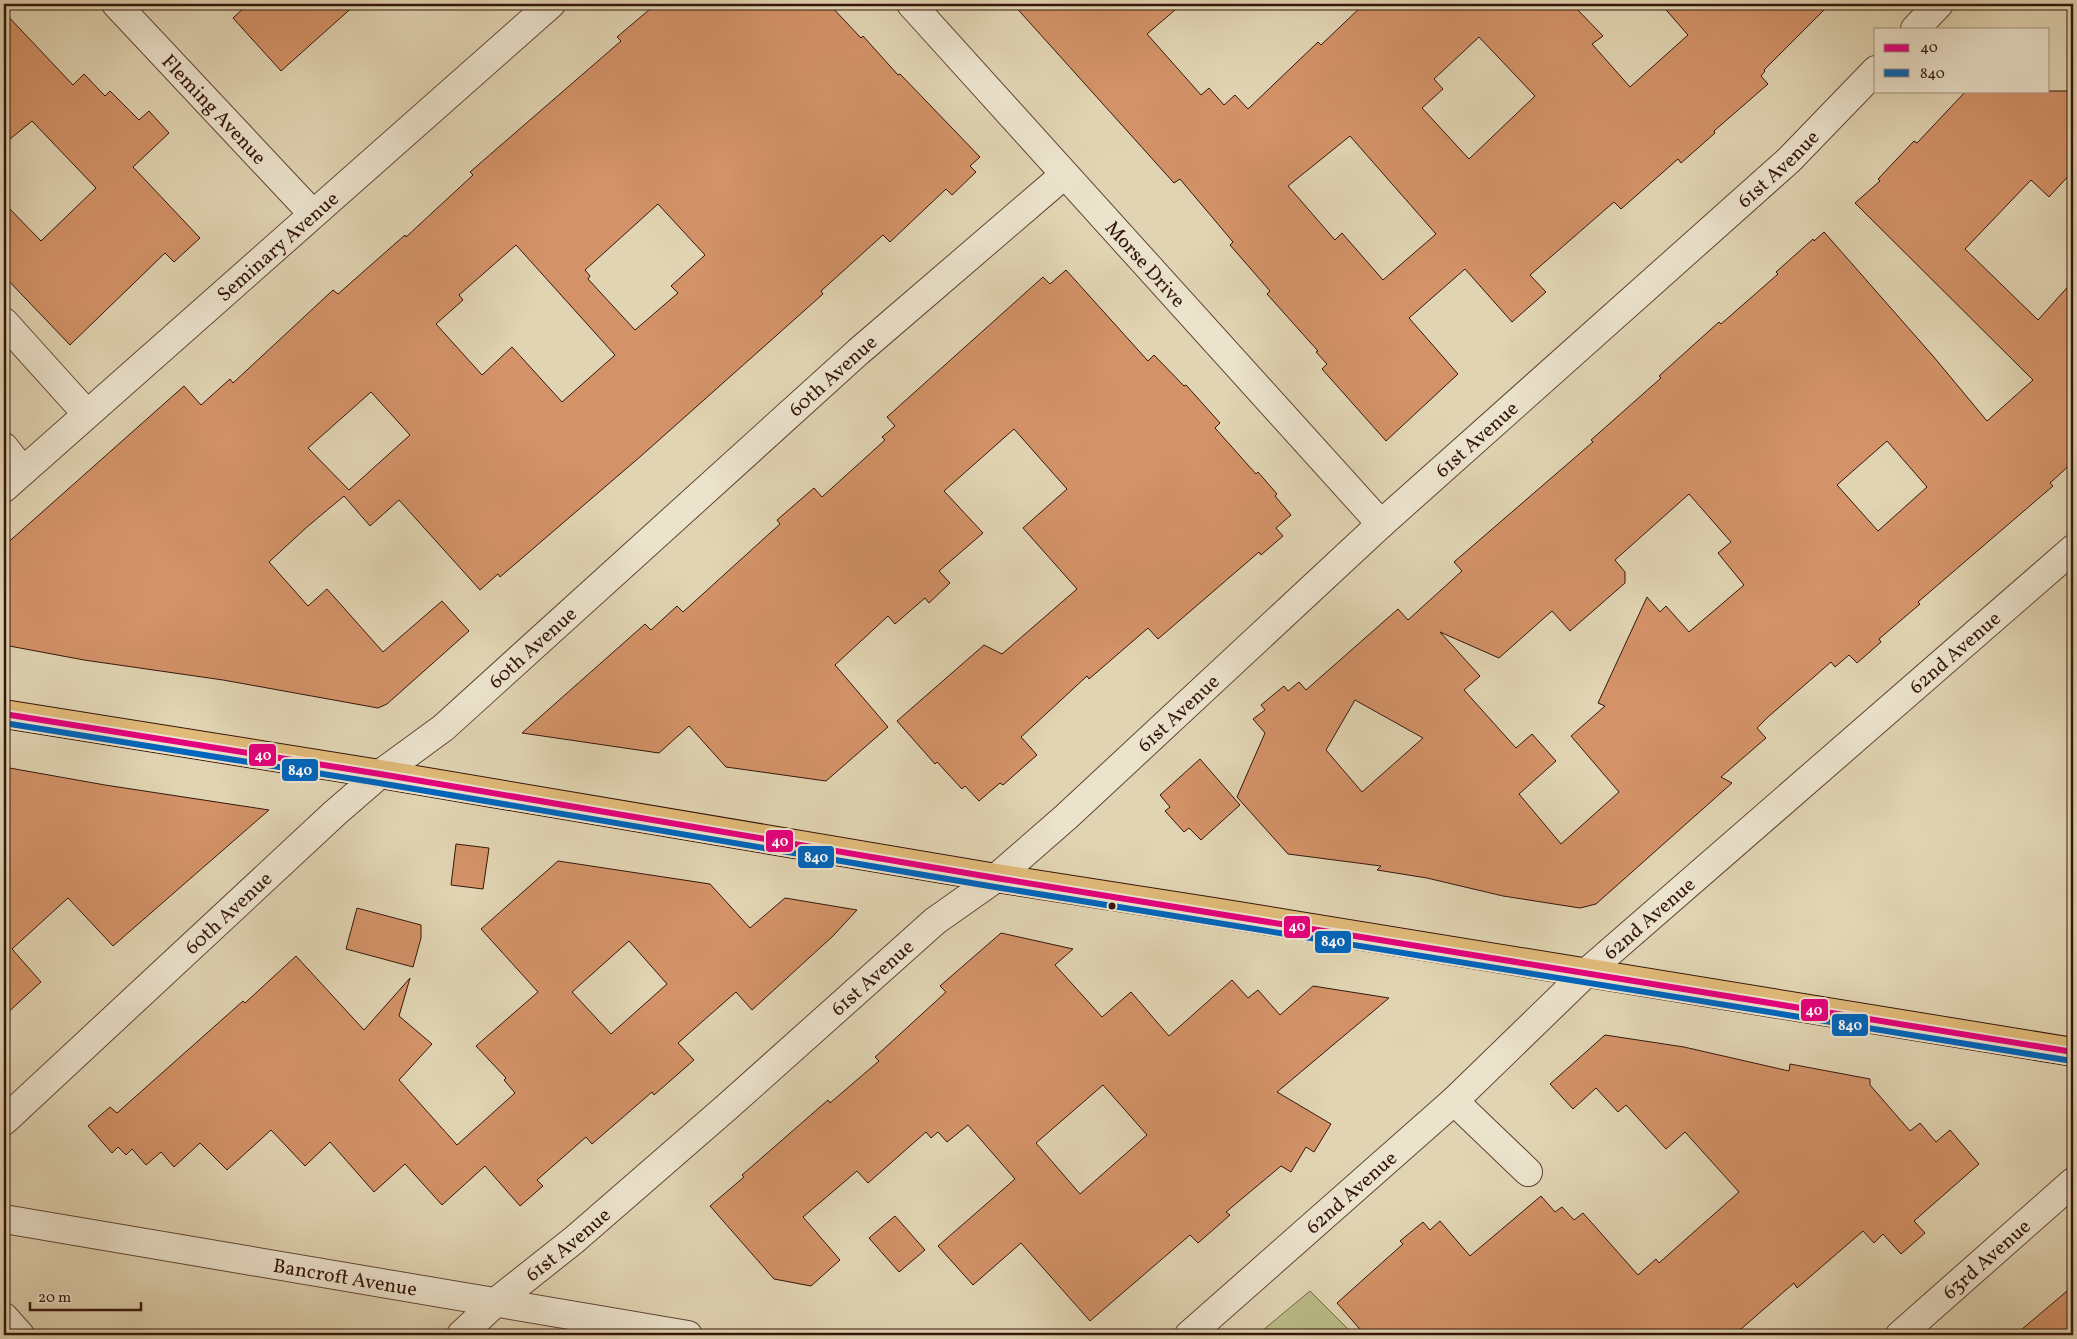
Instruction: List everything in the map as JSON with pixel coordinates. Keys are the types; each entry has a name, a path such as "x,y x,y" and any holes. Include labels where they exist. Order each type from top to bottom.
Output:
{"main road":[{"path":"4,714 380,774 996,878 2073,1052"}],"street":[{"name":"Fleming Avenue","path":"116,4 313,214"},
{"name":"Seminary Avenue","path":"13,479 551,4"},
{"name":"Morse Drive","path":"911,4 1381,524"},
{"path":"1916,28 1938,4"},
{"name":"61st Avenue","path":"461,1335 497,1301 574,1240 727,1107 934,921 996,878 1066,817 1381,524 1789,160 1874,72"},
{"name":"60th Avenue","path":"4,1121 335,813 380,774 443,728 858,352 1064,175"},
{"path":"4,322 87,414"},
{"path":"4,447 13,479"},
{"name":"62nd Avenue","path":"1190,1335 1454,1101 1587,972 2073,549"},
{"path":"1454,1101 1528,1172"},
{"name":"63rd Avenue","path":"1900,1335 2073,1182"},
{"name":"Bancroft Avenue","path":"4,1219 310,1272 497,1301 688,1335"},
{"path":"4,1317 20,1335"}],"green space":[{"path":"1310,1291 1354,1335 1257,1335"}],"building":[{"path":"248,4 356,4 281,71 233,18"},
{"path":"656,4 829,4 861,38 863,36 898,75 900,74 980,157 970,166 976,172 952,195 946,189 890,242 883,235 821,291 823,294 641,456 500,577 498,574 480,590 399,500 370,526 344,496 307,527 269,562 308,606 327,589 383,652 442,601 469,631 387,704 378,708 223,680 84,660 4,645 4,546 184,386 201,405 230,379 233,383 333,290 338,294 405,235 406,237 473,175 470,172 621,41 617,37","holes":["658,204 705,255 671,286 678,293 635,330 588,279 590,276 585,270","516,245 615,355 562,402 512,347 482,375 436,324 463,300 459,295","371,392 410,435 349,490 308,448"]},
{"path":"1013,4 1182,4 1147,34 1201,95 1209,88 1224,105 1235,95 1248,109 1318,42 1321,45 1364,4 1572,4 1603,36 1592,44 1630,87 1688,35 1661,4 1830,4 1764,70 1761,76 1768,84 1714,131 1715,133 1681,163 1678,159 1621,209 1614,202 1530,275 1546,292 1512,322 1465,269 1409,318 1458,374 1386,441 1322,369 1327,364 1316,352 1318,351 1267,294 1270,291 1230,245 1233,242 1180,179 1174,183","holes":["1479,37 1535,96 1469,159 1422,108 1443,89 1434,79","1350,136 1436,234 1383,280 1342,233 1335,240 1288,186"]},
{"path":"4,12 73,85 84,74 105,96 110,91 139,120 149,111 169,133 133,167 200,238 174,262 165,253 70,345 4,276 4,203 41,241 96,188 32,121 4,144"},
{"path":"2073,91 2073,171 2049,197 2031,180 1965,249 2038,320 2073,281 2073,462 2050,483 2053,486 1918,602 1920,604 1879,639 1881,642 1857,663 1849,655 1835,667 1831,662 1768,717 1757,728 1766,738 1721,777 1732,783 1596,904 1580,908 1503,896 1427,878 1377,870 1381,866 1288,854 1237,797 1265,733 1253,719 1265,710 1261,705 1284,686 1288,691 1299,682 1306,690 1398,609 1408,620 1462,571 1454,562 1593,442 1591,440 1661,378 1659,376 1719,322 1721,324 1778,274 1776,272 1813,239 1814,241 1824,232 1933,356 1987,421 2033,380 1855,203 1880,181 1878,179 1914,141 1917,143 1965,92","holes":["1887,441 1927,487 1878,531 1837,485","1689,494 1731,542 1718,553 1744,585 1689,632 1666,606 1660,612 1647,597 1598,703 1605,706 1571,736 1619,792 1561,844 1519,794 1556,761 1532,734 1516,748 1464,690 1480,676 1440,632 1499,658 1552,611 1570,631 1625,583 1625,572 1615,560","1355,700 1423,738 1362,792 1326,750"]},
{"path":"1066,270 1148,361 1154,355 1184,386 1186,385 1220,423 1215,428 1256,474 1258,472 1277,494 1275,496 1291,515 1276,528 1283,536 1261,555 1259,552 1158,639 1148,628 1089,679 1087,676 1021,737 1037,755 1003,785 1000,783 979,801 965,786 962,789 937,762 935,764 897,721 984,645 1002,654 1077,589 1023,528 1067,489 1014,429 944,491 983,533 939,571 950,583 929,603 925,598 895,624 888,616 835,665 888,727 826,781 726,767 689,726 659,753 522,733 645,624 651,630 677,606 683,612 780,524 777,520 814,488 822,497 885,440 882,437 895,426 887,417 1043,277 1050,284"},
{"path":"1200,759 1240,805 1201,840 1189,828 1184,832 1165,811 1170,807 1160,795"},
{"path":"4,767 105,785 269,810 113,946 68,898 12,949 41,982 4,1016"},
{"path":"456,844 489,848 483,889 451,885"},
{"path":"558,861 710,884 750,928 785,898 857,910 833,936 752,1010 736,992 678,1043 694,1060 654,1095 652,1092 592,1144 586,1137 537,1180 543,1186 520,1206 485,1166 442,1205 405,1164 374,1192 330,1142 305,1166 271,1130 227,1170 200,1143 174,1167 161,1152 146,1165 132,1149 126,1155 118,1147 112,1153 88,1126 110,1107 117,1113 243,1001 245,1003 296,956 364,1030 410,978 399,1016 432,1044 399,1080 457,1145 515,1093 504,1080 506,1078 476,1046 538,992 481,929","holes":["629,941 667,984 611,1034 572,992"]},
{"path":"357,908 421,925 421,938 413,967 346,949"},
{"path":"1001,933 1073,949 1055,965 1102,1017 1131,992 1169,1036 1232,980 1248,998 1258,990 1280,1015 1313,986 1389,998 1277,1092 1331,1124 1314,1152 1306,1147 1291,1172 1281,1166 1226,1212 1230,1215 1198,1243 1190,1235 1090,1321 1021,1243 973,1285 938,1246 1015,1179 968,1125 947,1142 938,1132 931,1138 926,1132 868,1183 857,1171 803,1217 840,1260 811,1286 774,1279 710,1206 744,1177 742,1175 828,1100 830,1103 879,1061 875,1057 946,992 940,986","holes":["1103,1085 1147,1135 1080,1194 1036,1143"]},
{"path":"1605,1035 1684,1047 1789,1071 1790,1064 1870,1079 1870,1085 1910,1131 1920,1123 1936,1142 1950,1130 1979,1164 1914,1221 1925,1233 1901,1254 1883,1234 1874,1243 1863,1231 1797,1288 1794,1283 1734,1335 1365,1335 1337,1303 1403,1244 1400,1241 1423,1222 1430,1230 1440,1221 1470,1256 1541,1196 1555,1212 1562,1207 1574,1220 1583,1213 1638,1275 1656,1259 1659,1263 1739,1192 1685,1132 1666,1149 1626,1105 1618,1112 1596,1088 1573,1109 1550,1084"},
{"path":"895,1216 925,1250 899,1272 869,1238"},
{"path":"2073,1286 2073,1335 2015,1335"}],"transit line":[{"name":"40","path":"4,714 380,774 996,878 2073,1052"},
{"name":"840","path":"4,723 379,783 995,887 2072,1061"}]}
